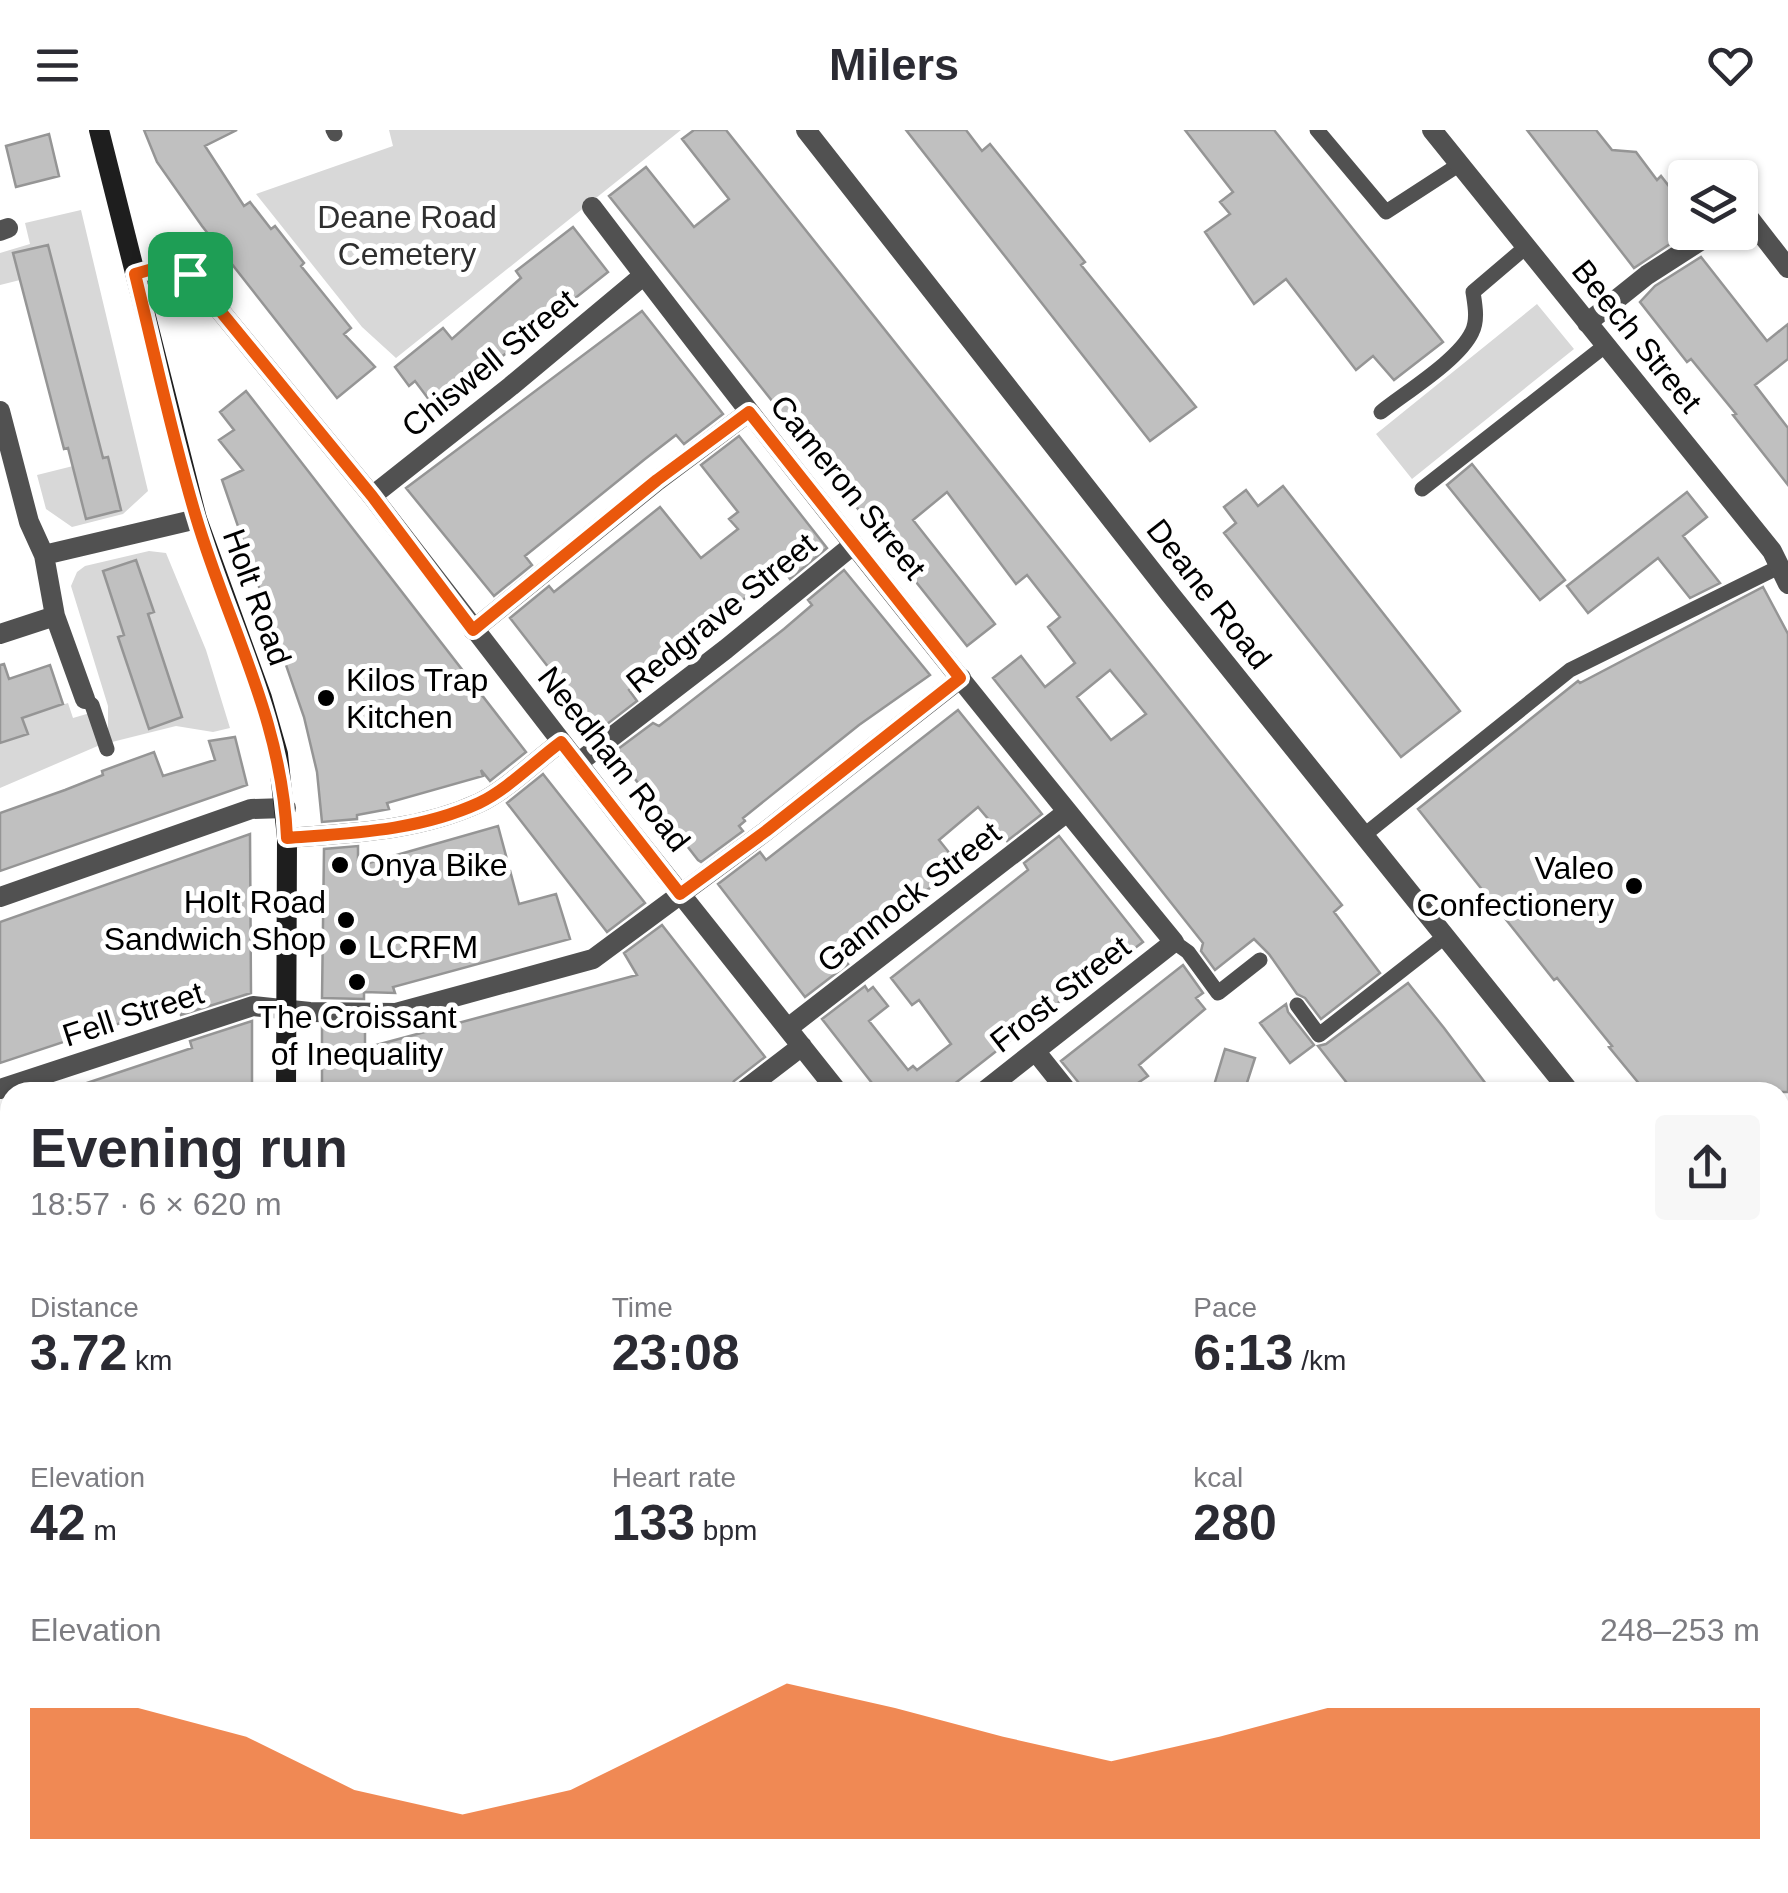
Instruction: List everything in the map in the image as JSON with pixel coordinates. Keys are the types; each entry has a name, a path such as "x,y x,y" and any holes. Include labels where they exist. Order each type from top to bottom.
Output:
{"main road":[{"name":"Holt Road","path":"99,130 196,519 262,698 278,754 287,838 286,1082"}],"street":[{"name":"Deane Road","path":"806,130 1562,1082"},
{"name":"Beech Street","path":"1432,130 1772,551 1784,576"},
{"name":"Cameron Street","path":"592,207 853,546 1174,942"},
{"path":"1758,229 1788,268"},
{"path":"1587,323 1647,274 1685,250"},
{"name":"Needham Road","path":"135,274 174,268 190,274 372,496 830,1082"},
{"name":"Chiswell Street","path":"372,496 644,275"},
{"path":"0,410 29,522 44,555 56,616 85,698"},
{"path":"473,630 657,480 749,412"},
{"path":"44,555 196,519"},
{"name":"Redgrave Street","path":"578,763 853,546"},
{"path":"0,634 56,616"},
{"name":"Fell Street","path":"21,1082 254,1006 310,1012 396,1013 594,959 766,831 960,678"},
{"path":"287,838 387,831 457,811 482,802 561,742"},
{"path":"0,897 251,809 286,808"},
{"name":"Gannock Street","path":"788,1028 1067,812"},
{"name":"Frost Street","path":"996,1082 1174,942"},
{"path":"755,1082 802,1046"},
{"path":"1036,1052 1060,1082"}],"lane":[{"path":"1317,130 1386,212 1460,164"},
{"path":"1382,412 1460,349 1476,320 1473,292 1527,246"},
{"path":"1422,489 1606,345"},
{"path":"1363,836 1570,670 1784,576"},
{"path":"85,698 92,706 106,750"},
{"path":"1298,1005 1319,1035 1444,938"},
{"path":"1174,942 1188,952 1218,993 1260,960"}],"green space":[{"name":"Deane Road Cemetery","path":"389,130 681,130 396,358 362,327 256,194 393,146"},
{"path":"81,210 148,491 123,514 72,527 46,509 37,475 73,466 86,519 121,510 78,465 99,440 48,245 14,253 20,280 0,285 0,253 30,244 25,223"},
{"path":"1537,304 1574,349 1412,479 1376,434"},
{"path":"149,551 166,553 206,650 230,728 213,732 176,726 108,743 108,706 71,586 77,572 85,566","holes":["137,561 153,612 121,623 104,571"]},
{"path":"68,703 73,718 90,713 100,745 0,788 0,726 17,738 27,735 22,718"}],"building":[{"path":"144,130 237,130 205,146 244,206 250,202 304,263 301,266 351,328 344,334 375,367 337,398 202,226 157,162"},
{"path":"694,130 726,130 1342,905 1334,912 1380,973 1321,1019 1254,939 1215,970 1201,951 1203,943 993,678 1021,656 1045,687 1075,663 1048,627 1060,617 1027,575 1016,584 947,492 913,520 995,624 967,646 609,196 646,167 694,227 729,199 682,139","holes":["1110,670 1146,714 1111,740 1077,697"]},
{"path":"906,130 966,130 982,151 990,144 1196,407 1150,441"},
{"path":"1185,130 1274,130 1443,342 1394,380 1373,356 1356,370 1286,279 1254,304 1205,232 1230,214 1220,202 1233,192"},
{"path":"1527,130 1596,130 1612,150 1636,152 1657,180 1661,176 1668,185 1668,245 1634,268"},
{"path":"49,134 59,176 16,187 6,146"},
{"path":"573,227 608,272 436,409 415,381 409,386 395,367 443,328 452,339 521,278 516,271"},
{"path":"48,245 103,458 108,457 121,510 86,519 13,253"},
{"path":"1701,257 1767,341 1788,324 1788,359 1755,385 1788,428 1788,485 1733,415 1736,414 1691,359 1687,362 1640,302 1655,286"},
{"path":"642,311 723,414 684,444 676,435 645,459 525,556 532,565 494,596 406,488"},
{"path":"246,391 526,752 490,781 481,770 483,776 387,803 389,809 357,815 357,819 322,822 317,772 304,717 222,480 243,470 219,440 234,430 220,412"},
{"path":"739,436 827,548 790,579 783,569 706,628 629,690 637,701 598,731 510,618 549,586 554,592 660,507 701,558 738,529 729,519 738,512 701,465"},
{"path":"1472,464 1565,580 1540,600 1447,485"},
{"path":"1283,486 1460,711 1401,757 1224,533 1236,523 1224,507 1246,490 1258,506"},
{"path":"1687,492 1707,517 1683,536 1720,583 1690,598 1658,558 1588,613 1567,586"},
{"path":"136,560 154,612 148,614 182,717 149,729 118,637 124,635 103,571"},
{"path":"844,570 930,675 859,725 743,818 745,821 739,826 743,831 701,862 614,752 653,723 659,726 784,629 812,605 808,600"},
{"name":"Valeo Confectionery","path":"1763,587 1788,634 1788,1082 1638,1082 1418,809 1580,683"},
{"path":"4,664 9,679 50,665 63,704 22,718 28,734 0,743 0,665"},
{"path":"958,710 1042,814 1007,841 978,807 939,840 959,865 842,957 848,964 805,997 718,884 760,852 766,860"},
{"path":"235,737 247,785 0,871 0,813 154,752 163,776 215,760 209,741"},
{"path":"543,774 645,903 607,932 507,803"},
{"path":"498,826 519,904 556,894 570,939 393,987 395,993 364,992 364,999 322,998 324,849 358,846 358,866"},
{"path":"250,834 251,993 181,1015 178,1004 0,1063 0,922"},
{"path":"1059,836 1143,942 1107,969 1105,966 957,1082 871,1082 822,1019 865,986 868,991 873,987 888,1006 869,1021 908,1070 913,1066 917,1070 951,1044 919,1000 912,1005 891,978 1028,870 1024,863"},
{"path":"662,925 765,1057 733,1082 322,1082 322,1026 365,1026 365,1048 637,975 624,953"},
{"path":"1183,965 1203,993 1196,998 1205,1009 1139,1065 1148,1076 1139,1082 1078,1082 1061,1061"},
{"path":"1408,983 1484,1082 1346,1082 1318,1046"},
{"path":"1286,1004 1314,1045 1290,1063 1260,1023"},
{"path":"252,1021 252,1082 90,1082 192,1048 190,1041"},
{"path":"1225,1049 1255,1058 1247,1082 1215,1082"}],"place":[{"name":"Kilos Trap Kitchen","path":"326,698"},
{"name":"Onya Bike","path":"340,865"},
{"name":"Valeo Confectionery","path":"1634,886"},
{"name":"Holt Road Sandwich Shop","path":"346,920"},
{"name":"LCRFM","path":"348,947"},
{"name":"The Croissant of Inequality","path":"357,982"}],"route":[{"path":"174,268 190,274 372,496 473,630 657,480 749,412 960,678 680,894 561,742 482,802 457,811 395,830 287,838 278,754 262,698 196,519 135,274 174,268"}]}
